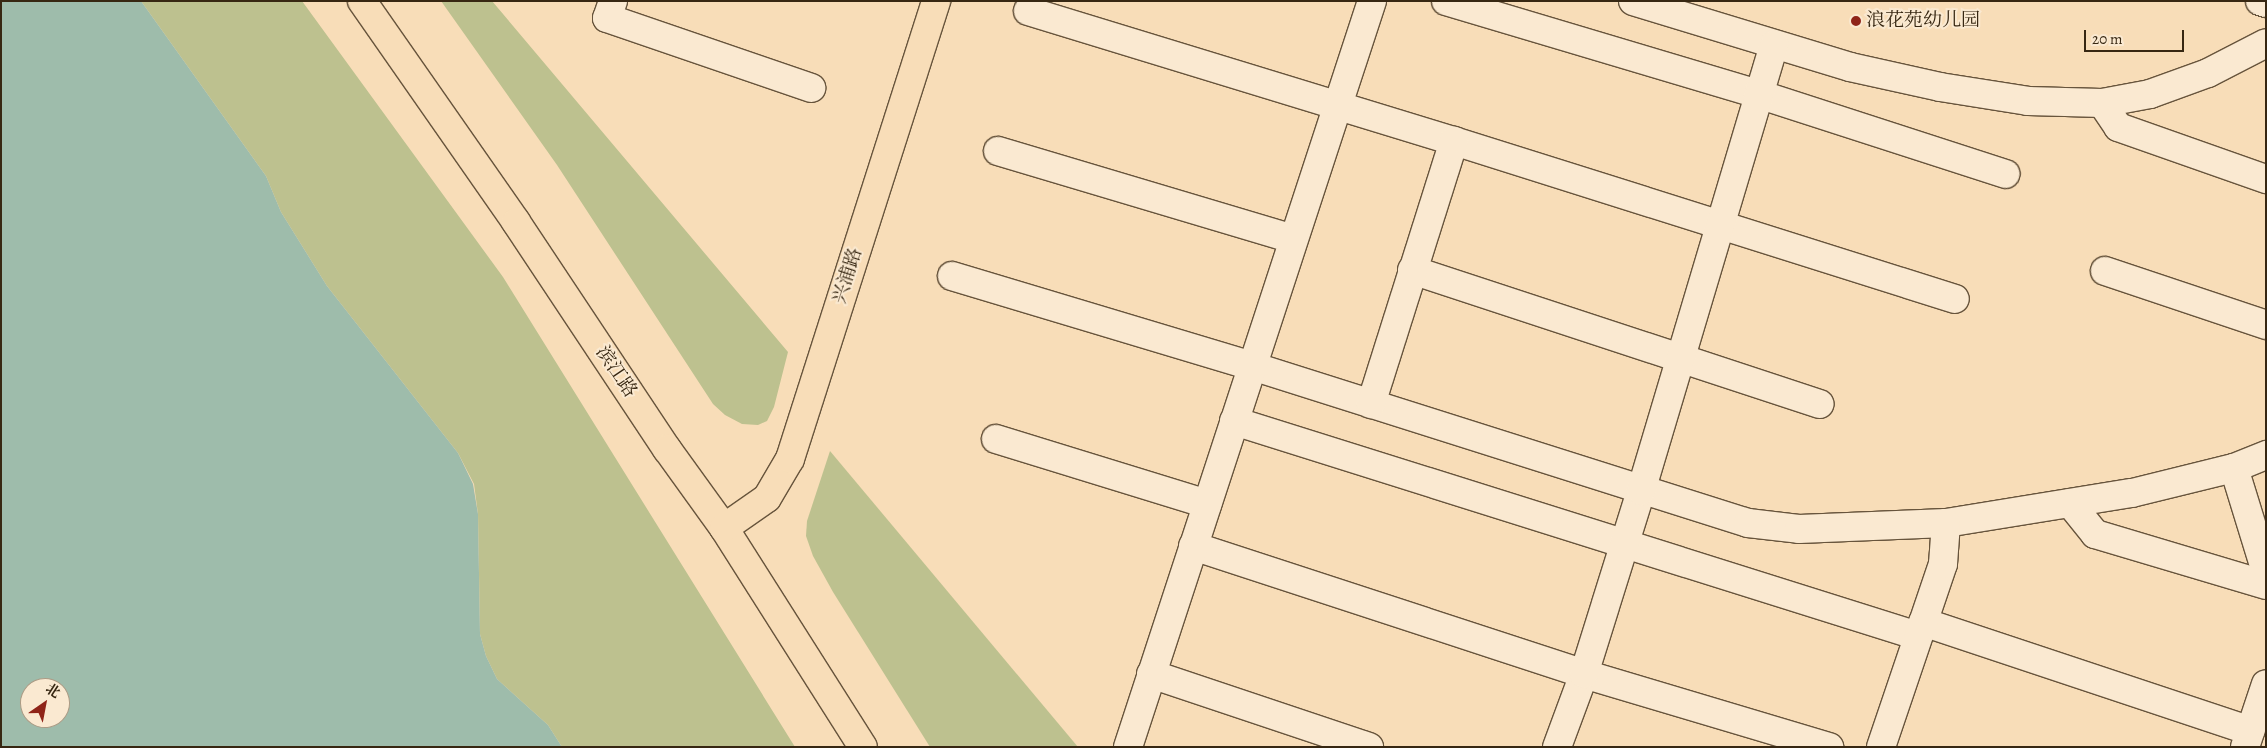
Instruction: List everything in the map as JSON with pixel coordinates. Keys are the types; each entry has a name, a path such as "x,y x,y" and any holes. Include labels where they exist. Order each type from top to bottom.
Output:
{"main road":[{"name":"滨江路","path":"362,1 516,222 667,449 724,528 863,747"},
{"name":"兴浦路","path":"724,528 767,498 790,460 936,1"}],"street":[{"path":"613,1 607,18 811,88"},
{"path":"1128,747 1372,1"},
{"path":"1446,1 1758,94 2005,174"},
{"path":"1633,1 1850,67 1940,87 2028,101 2102,103 2150,94 2208,73 2266,43"},
{"path":"2260,1 2266,3"},
{"path":"1028,11 1454,141 1955,300"},
{"path":"1557,747 1584,674 1625,544 1774,44"},
{"path":"2102,103 2118,127 2266,179"},
{"path":"1370,404 1454,141"},
{"path":"998,151 1293,238"},
{"path":"1412,270 1820,404"},
{"path":"2105,271 2266,325"},
{"path":"952,276 1252,366 1641,491 1748,523 1799,528 1946,523 2132,493 2234,468 2266,455"},
{"path":"1234,421 1625,544 1921,629 2248,739 2266,684"},
{"path":"996,439 1206,504"},
{"path":"2234,468 2266,572"},
{"path":"2070,503 2095,534 2266,585"},
{"path":"1881,747 1943,564 1946,523"},
{"path":"1193,546 1584,674 1830,747"},
{"path":"1151,674 1369,747"}],"green space":[{"path":"141,1 302,1 503,277 795,747 562,747 548,725 497,679 486,656 480,634 478,514 474,484 458,453 327,286 281,212 266,176"},
{"path":"441,1 492,1 788,352 774,407 767,421 758,425 742,424 725,415 713,404 557,165"},
{"path":"830,451 1078,747 930,747 833,592 813,556 806,536 807,521"}],"shaded area":[{"path":"1,1 141,1 266,176 281,212 327,286 458,453 473,484 478,514 480,634 486,656 497,679 548,725 562,747 1,747"}],"place":[{"name":"浪花苑幼儿园","path":"1856,21"}]}
